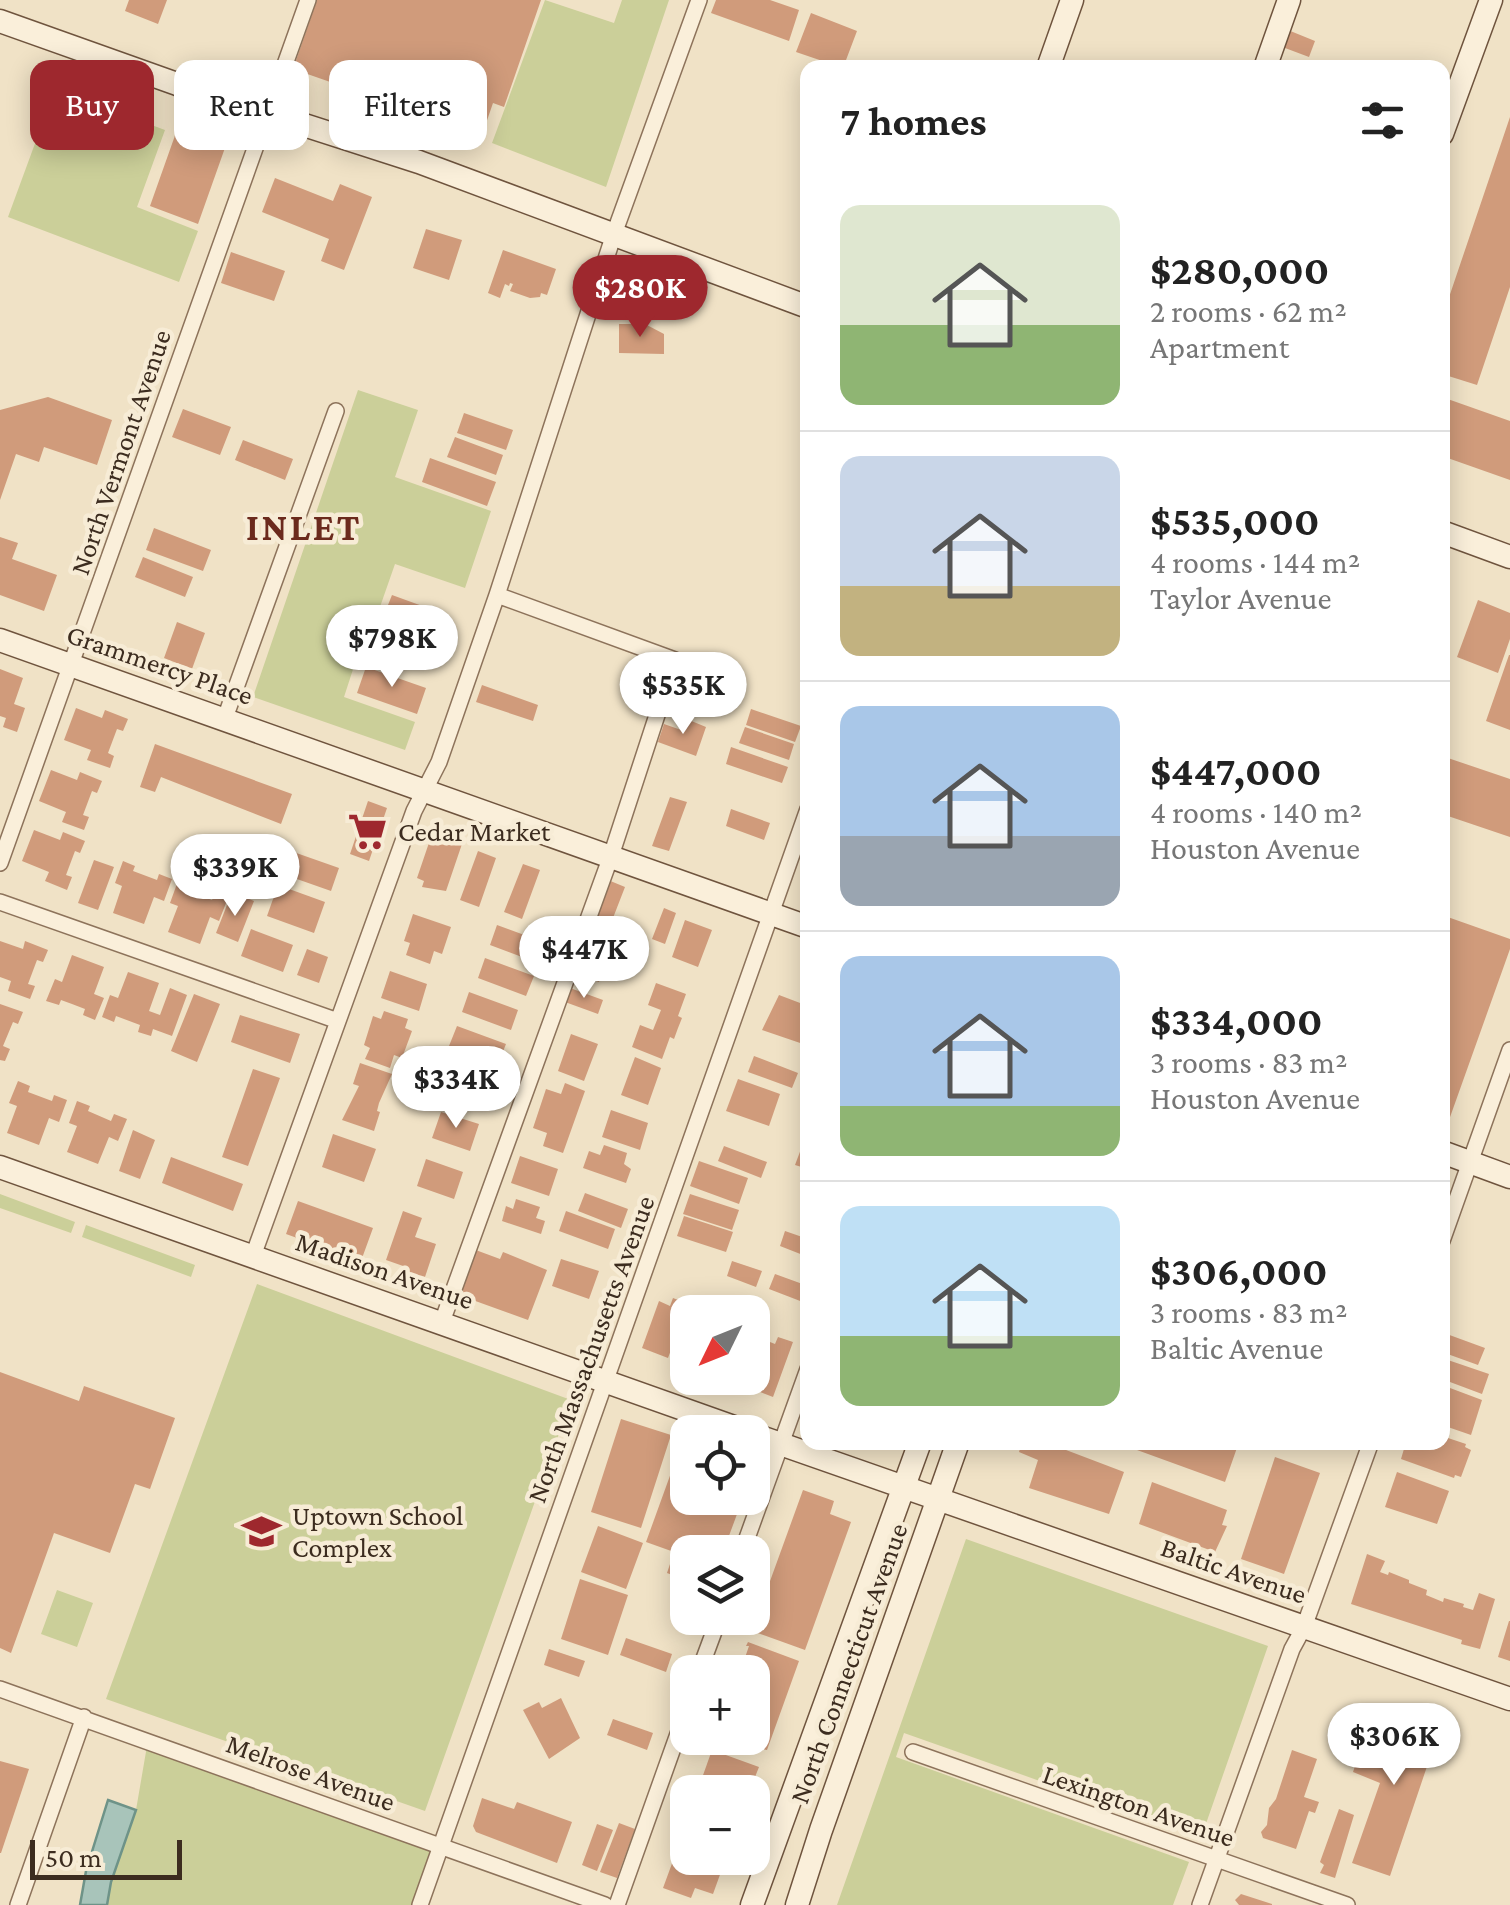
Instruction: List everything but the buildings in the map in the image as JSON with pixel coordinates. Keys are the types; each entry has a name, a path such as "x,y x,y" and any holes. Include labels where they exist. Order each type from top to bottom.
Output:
{"street":[{"name":"North Vermont Avenue","path":"287,60 308,0"},
{"path":"253,1256 414,810 439,762 498,595 614,234 699,0"},
{"path":"1051,60 1072,0"},
{"path":"1268,60 1289,0"},
{"path":"1450,112 1491,0"},
{"path":"0,21 174,81"},
{"path":"309,127 420,162 800,304"},
{"name":"North Vermont Avenue","path":"0,863 5,832 71,665 256,150"},
{"path":"226,718 336,410"},
{"path":"1450,535 1510,556"},
{"path":"442,1322 610,856 675,660 498,595"},
{"name":"Grammercy Place","path":"0,640 800,924"},
{"name":"North Massachusetts Avenue","path":"420,1905 800,832"},
{"path":"0,902 338,1021"},
{"path":"1450,1219 1510,1050"},
{"path":"1450,1155 1510,1176"},
{"name":"Madison Avenue","path":"0,1166 700,1415"},
{"path":"748,1535 800,1391"},
{"name":"Madison Avenue","path":"770,1440 939,1498"},
{"name":"North Connecticut Avenue","path":"752,1905 917,1450"},
{"name":"North Connecticut Avenue","path":"797,1905 955,1450"},
{"path":"1200,1905 1368,1450"},
{"name":"Baltic Avenue","path":"939,1498 1510,1699"},
{"name":"Melrose Avenue","path":"0,1688 605,1905"},
{"path":"18,1905 84,1717"},
{"name":"Lexington Avenue","path":"913,1752 1348,1905"},
{"path":"616,1905 670,1755"}],"green space":[{"path":"545,0 614,23 622,0 669,0 606,187 492,143"},
{"path":"154,126 165,130 137,207 198,231 179,282 8,217 33,150 154,150"},
{"path":"358,390 418,410 395,477 491,511 465,588 395,564 374,624 388,629 378,660 358,654 344,697 415,722 405,750 253,697"},
{"path":"0,1194 75,1222 71,1233 0,1208"},
{"path":"86,1225 195,1265 191,1277 82,1237"},
{"name":"Uptown School Complex","path":"257,1284 571,1400 425,1811 106,1699"},
{"path":"966,1539 1268,1646 1201,1838 904,1733 896,1757 1189,1862 1173,1905 837,1905"},
{"path":"57,1590 93,1603 77,1647 41,1634"},
{"path":"148,1740 442,1846 420,1905 107,1905 136,1810"}],"water":[{"path":"108,1800 136,1810 107,1905 80,1905 86,1871"}],"place":[{"name":"Cedar Market","path":"368,831"},
{"name":"Uptown School Complex","path":"262,1531"}],"district":[{"name":"INLET","path":"304,527"}]}
